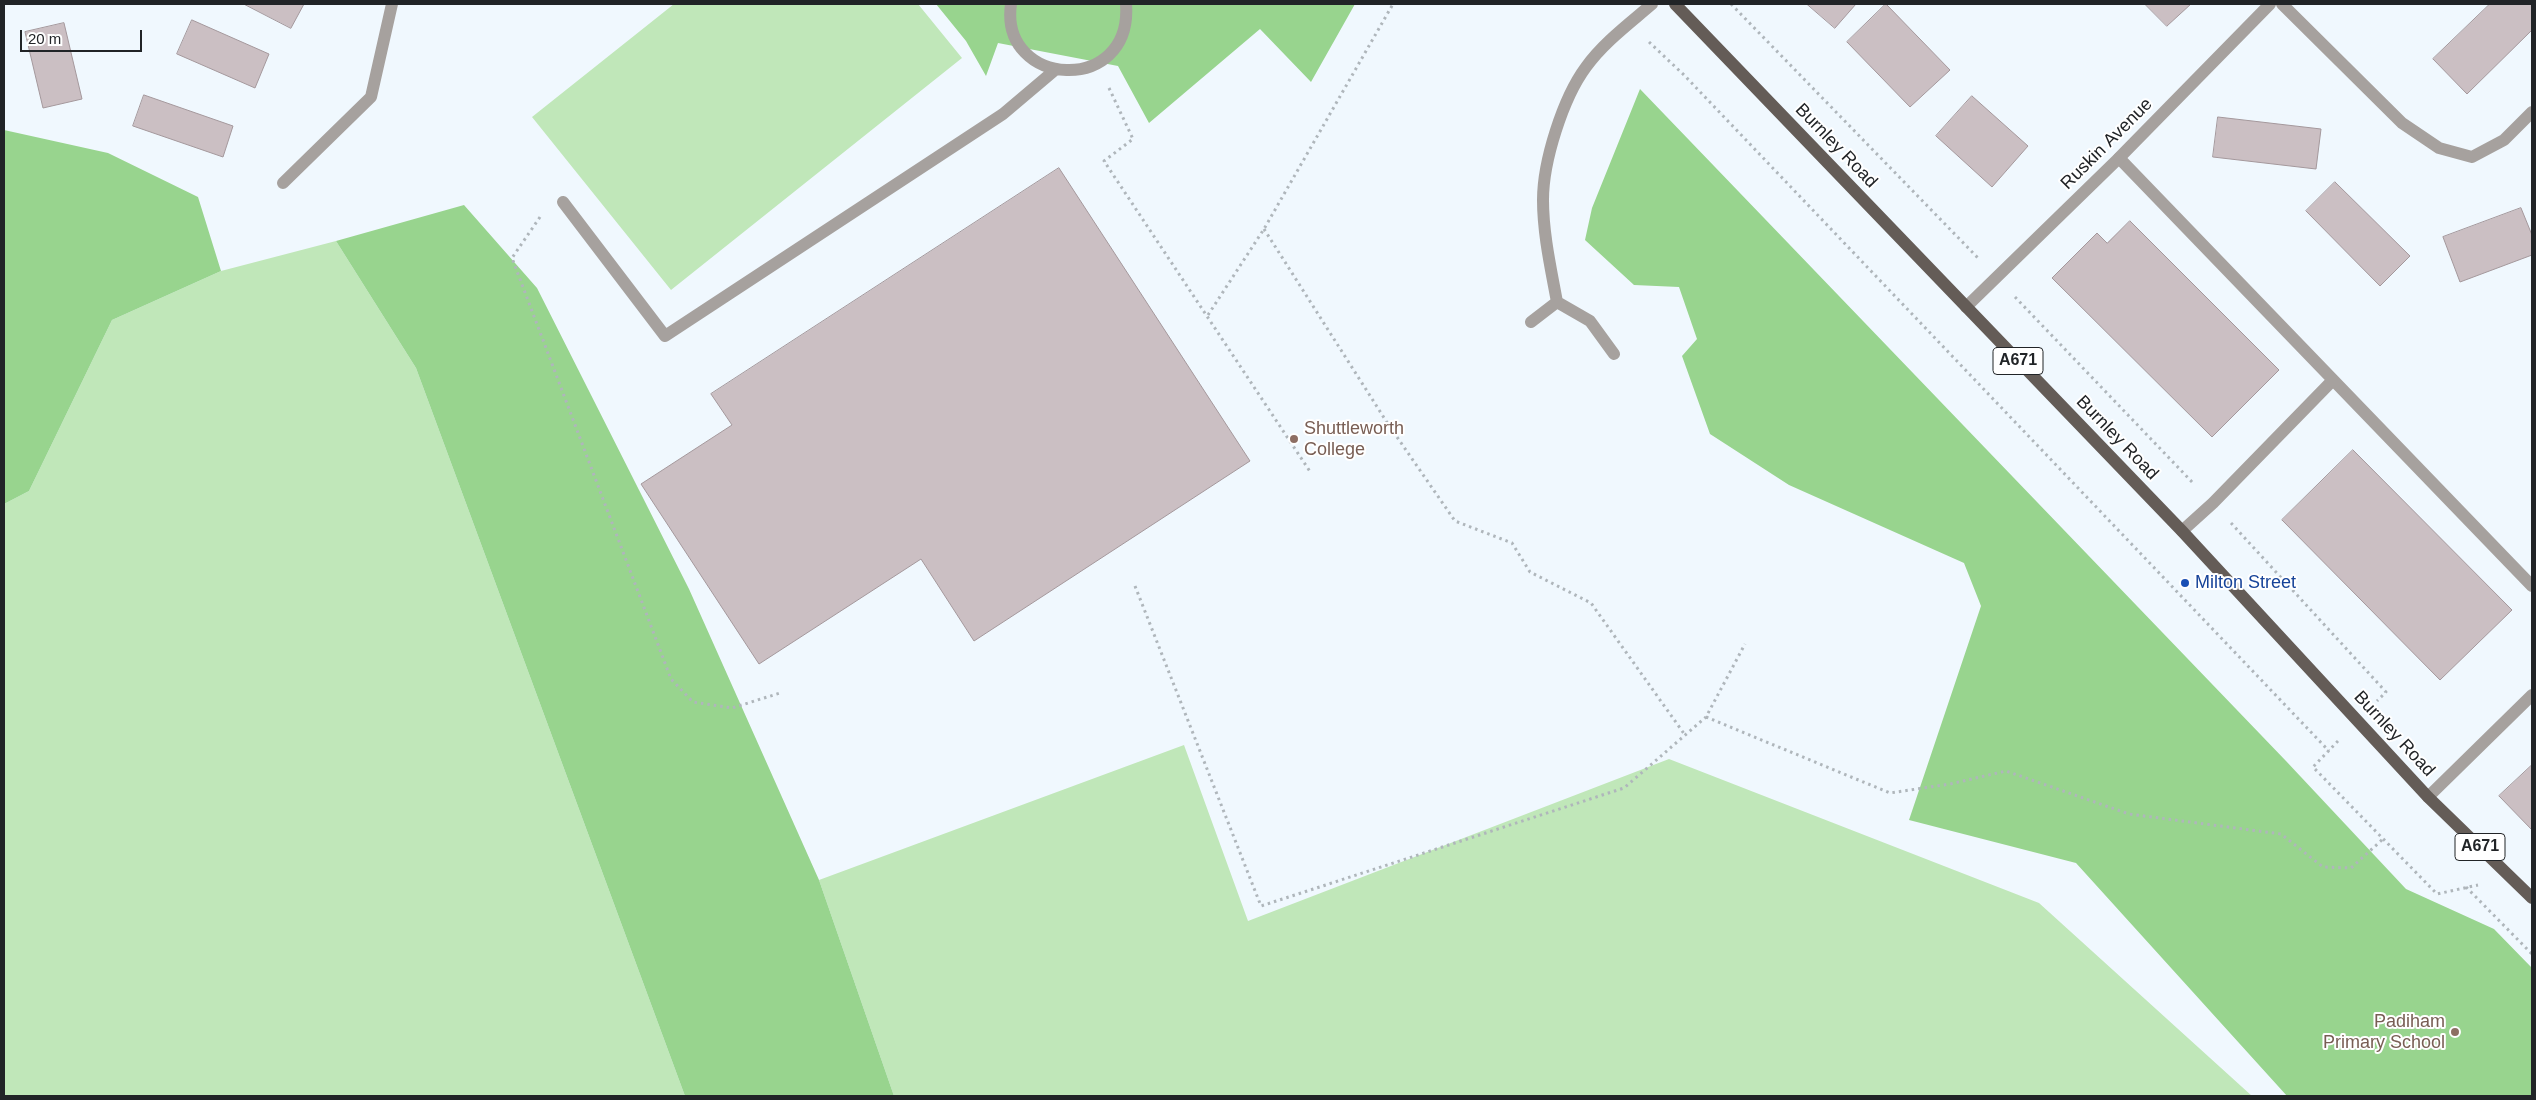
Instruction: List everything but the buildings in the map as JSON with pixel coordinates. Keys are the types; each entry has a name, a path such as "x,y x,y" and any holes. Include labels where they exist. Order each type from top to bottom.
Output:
{"main road":[{"name":"Burnley Road","path":"1675,4 2182,530 2428,797 2532,898"}],"street":[{"path":"283,183 372,97 392,4"},
{"path":"1011,4 1010,13 1013,32 1022,49 1037,62 1055,70 1084,69 1097,63 1112,52 1122,36 1127,19 1126,4"},
{"path":"1557,302 1543,199 1552,145 1568,96 1586,66 1652,4"},
{"name":"Ruskin Avenue","path":"1966,307 2119,158 2270,4"},
{"path":"2282,4 2402,123 2439,148 2472,157 2504,140 2532,112"},
{"path":"562,202 665,336 1003,114 1055,70"},
{"path":"2119,158 2332,381 2532,586"},
{"path":"1531,322 1557,302"},
{"path":"1557,302 1590,321 1614,354"},
{"path":"2182,530 2213,503 2332,381"},
{"path":"2428,797 2532,695"}],"path":[{"path":"1208,315 1264,229 1393,4"},
{"path":"1731,4 2213,503 2386,692 2312,767 2437,894 2512,878"},
{"path":"1630,23 1691,82 2329,751"},
{"path":"1097,63 1133,139 1104,161 1208,315 1311,473"},
{"path":"562,202 538,218 512,258 671,680 693,702 732,708 780,693"},
{"path":"1264,229 1388,424 1455,521 1512,543 1530,572 1591,603 1685,735"},
{"path":"1135,586 1261,906 1624,788 1706,716 1745,644"},
{"path":"1706,716 1890,793 1950,784 2006,771 2129,814 2281,834 2323,867 2350,868 2383,839"},
{"path":"2466,887 2532,954"}],"green space":[{"path":"674,4 918,4 962,58 671,290 532,117"},
{"path":"936,4 1355,4 1311,82 1260,29 1149,123 1118,66 998,43 986,76 966,41"},
{"path":"1640,89 2286,761 2406,889 2494,929 2532,968 2532,1096 2287,1096 2076,863 1909,820 1981,606 1964,563 1789,485 1710,434 1682,356 1697,339 1679,287 1634,285 1585,240 1592,208"},
{"path":"4,130 108,153 198,197 221,271 112,320 29,491 4,504"},
{"path":"464,205 537,288 689,589 819,880 894,1096 685,1096 416,368 336,241"},
{"path":"336,241 416,368 685,1096 4,1096 4,504 29,491 112,320 221,271"},
{"path":"1184,745 1248,921 1669,759 2039,903 2252,1096 894,1096 819,880"}],"place":[{"name":"Shuttleworth College","path":"1294,439"},
{"name":"Milton Street","path":"2185,583"},
{"name":"Padiham Primary School","path":"2455,1032"}]}
